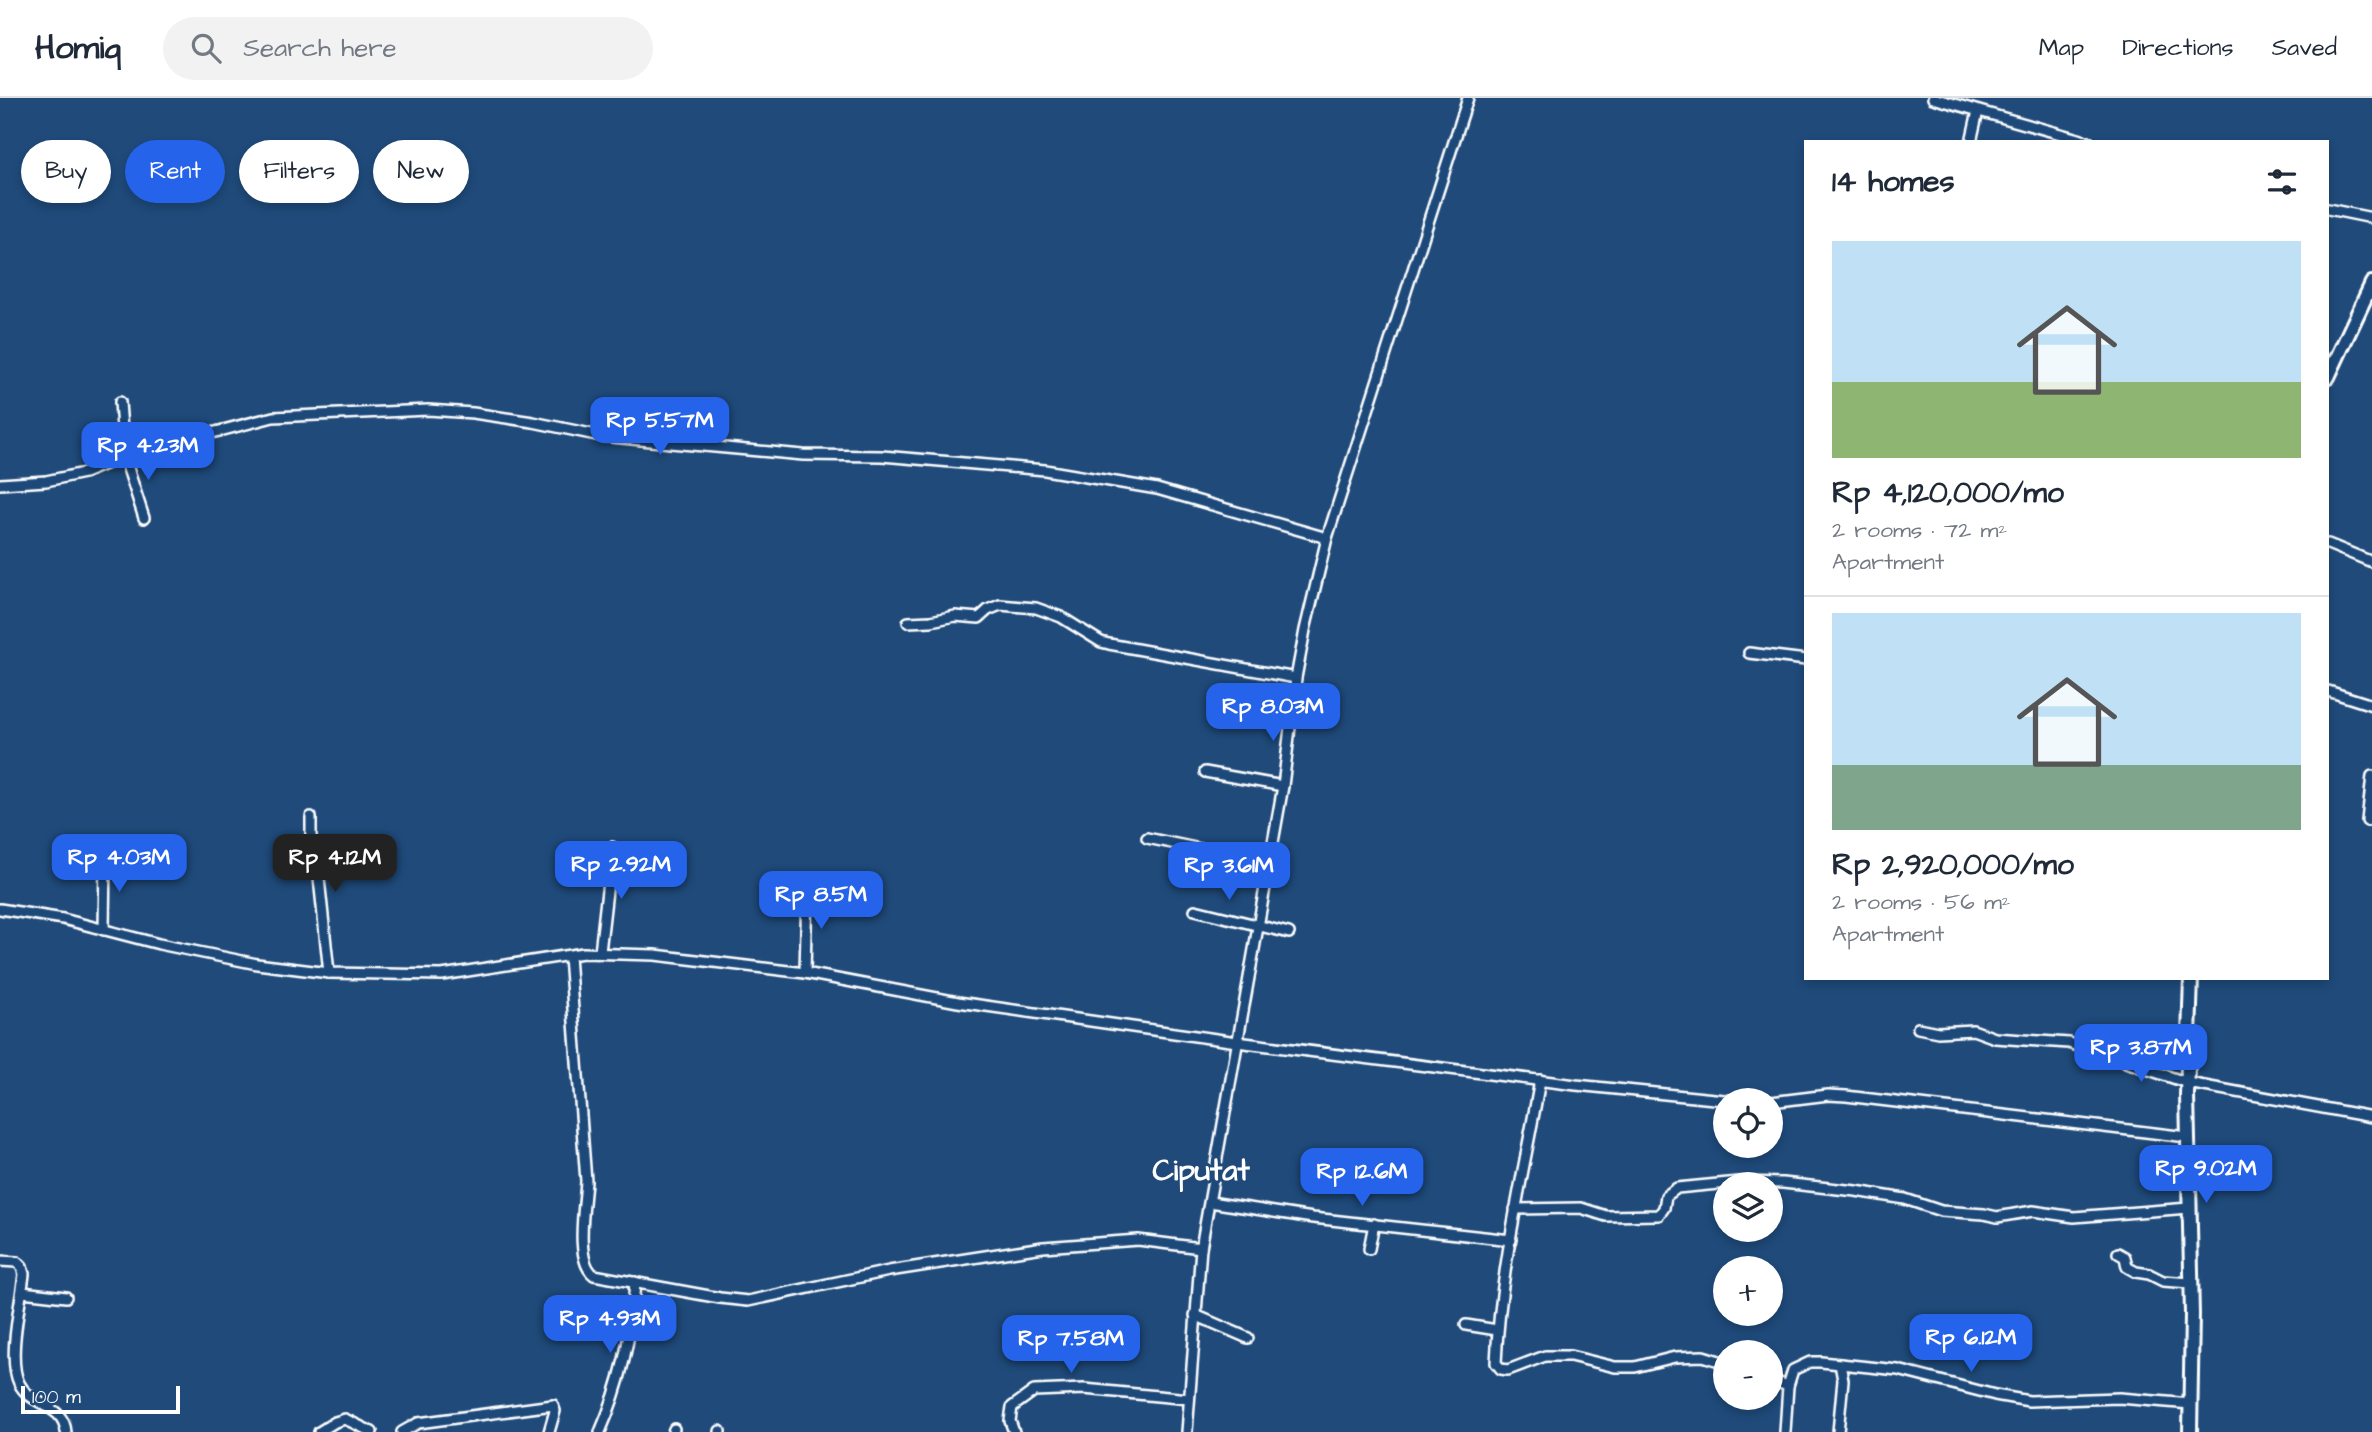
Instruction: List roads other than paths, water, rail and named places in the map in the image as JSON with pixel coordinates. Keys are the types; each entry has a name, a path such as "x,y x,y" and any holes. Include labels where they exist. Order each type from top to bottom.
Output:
{"main road":[{"path":"2332,356 2372,283"},
{"path":"2190,1432 2188,1083 2191,980"}],"street":[{"path":"1187,1429 1201,1248 1283,786 1296,678 1327,538 1468,98"},
{"path":"1933,98 2082,140"},
{"path":"1971,140 1978,111"},
{"path":"2329,208 2372,218"},
{"path":"120,402 124,456 144,517"},
{"path":"0,484 46,481 84,473 124,456 273,417 384,410 473,413 601,436 671,443 803,455 882,456 1045,470 1157,489 1327,538"},
{"path":"2329,544 2372,562"},
{"path":"908,622 954,616 979,618 988,610 1000,606 1028,607 1061,617 1094,638 1109,644 1296,678"},
{"path":"1749,653 1804,660"},
{"path":"2329,691 2372,705"},
{"path":"1205,772 1283,786"},
{"path":"2367,821 2372,776"},
{"path":"311,817 311,842 317,859 329,973"},
{"path":"1147,838 1269,863"},
{"path":"600,952 612,847"},
{"path":"104,930 105,858"},
{"path":"805,973 807,888"},
{"path":"0,909 63,919 159,944 257,964 329,973 442,975 600,952 656,955 805,973 958,1002 1237,1042 1713,1099"},
{"path":"1195,910 1289,933"},
{"path":"569,956 586,1181 582,1212 584,1261 588,1271 594,1275 748,1301 889,1271 1043,1247 1138,1240 1201,1248"},
{"path":"1918,1028 1938,1032 1973,1030 1995,1038 2069,1043 2188,1083 2372,1117"},
{"path":"1540,1080 1515,1209 1497,1330 1496,1363 1508,1370 1545,1356 1570,1356 1615,1367 1635,1367 1675,1357 1703,1356 1713,1359"},
{"path":"1783,1101 1828,1095 1846,1096 2188,1137"},
{"path":"1515,1209 1581,1208 1606,1216 1659,1215 1664,1208 1666,1196 1677,1188 1761,1182 1856,1191 1905,1199 1941,1210 1997,1217 2033,1211 2074,1217 2189,1208"},
{"path":"1210,1202 1511,1240"},
{"path":"1368,1249 1374,1224"},
{"path":"2119,1254 2125,1257 2126,1267 2136,1272 2162,1280 2191,1283"},
{"path":"0,1261 17,1262 24,1274 16,1332 15,1372 26,1394 56,1410 62,1417 66,1432"},
{"path":"600,1432 627,1352 633,1318 635,1282"},
{"path":"22,1292 66,1297"},
{"path":"1195,1314 1248,1338"},
{"path":"1466,1325 1497,1330"},
{"path":"1784,1432 1791,1373 1806,1363 1898,1370 2011,1399 2029,1401 2119,1398 2191,1404"},
{"path":"1838,1432 1843,1380 1840,1364"},
{"path":"1783,1384 1788,1386"},
{"path":"1014,1432 1010,1420 1012,1407 1034,1391 1084,1390 1189,1399"},
{"path":"402,1432 418,1423 553,1405 555,1411 549,1432"},
{"path":"319,1432 345,1419 372,1432"}],"district":[{"name":"Ciputat","path":"1201,1170"}]}
